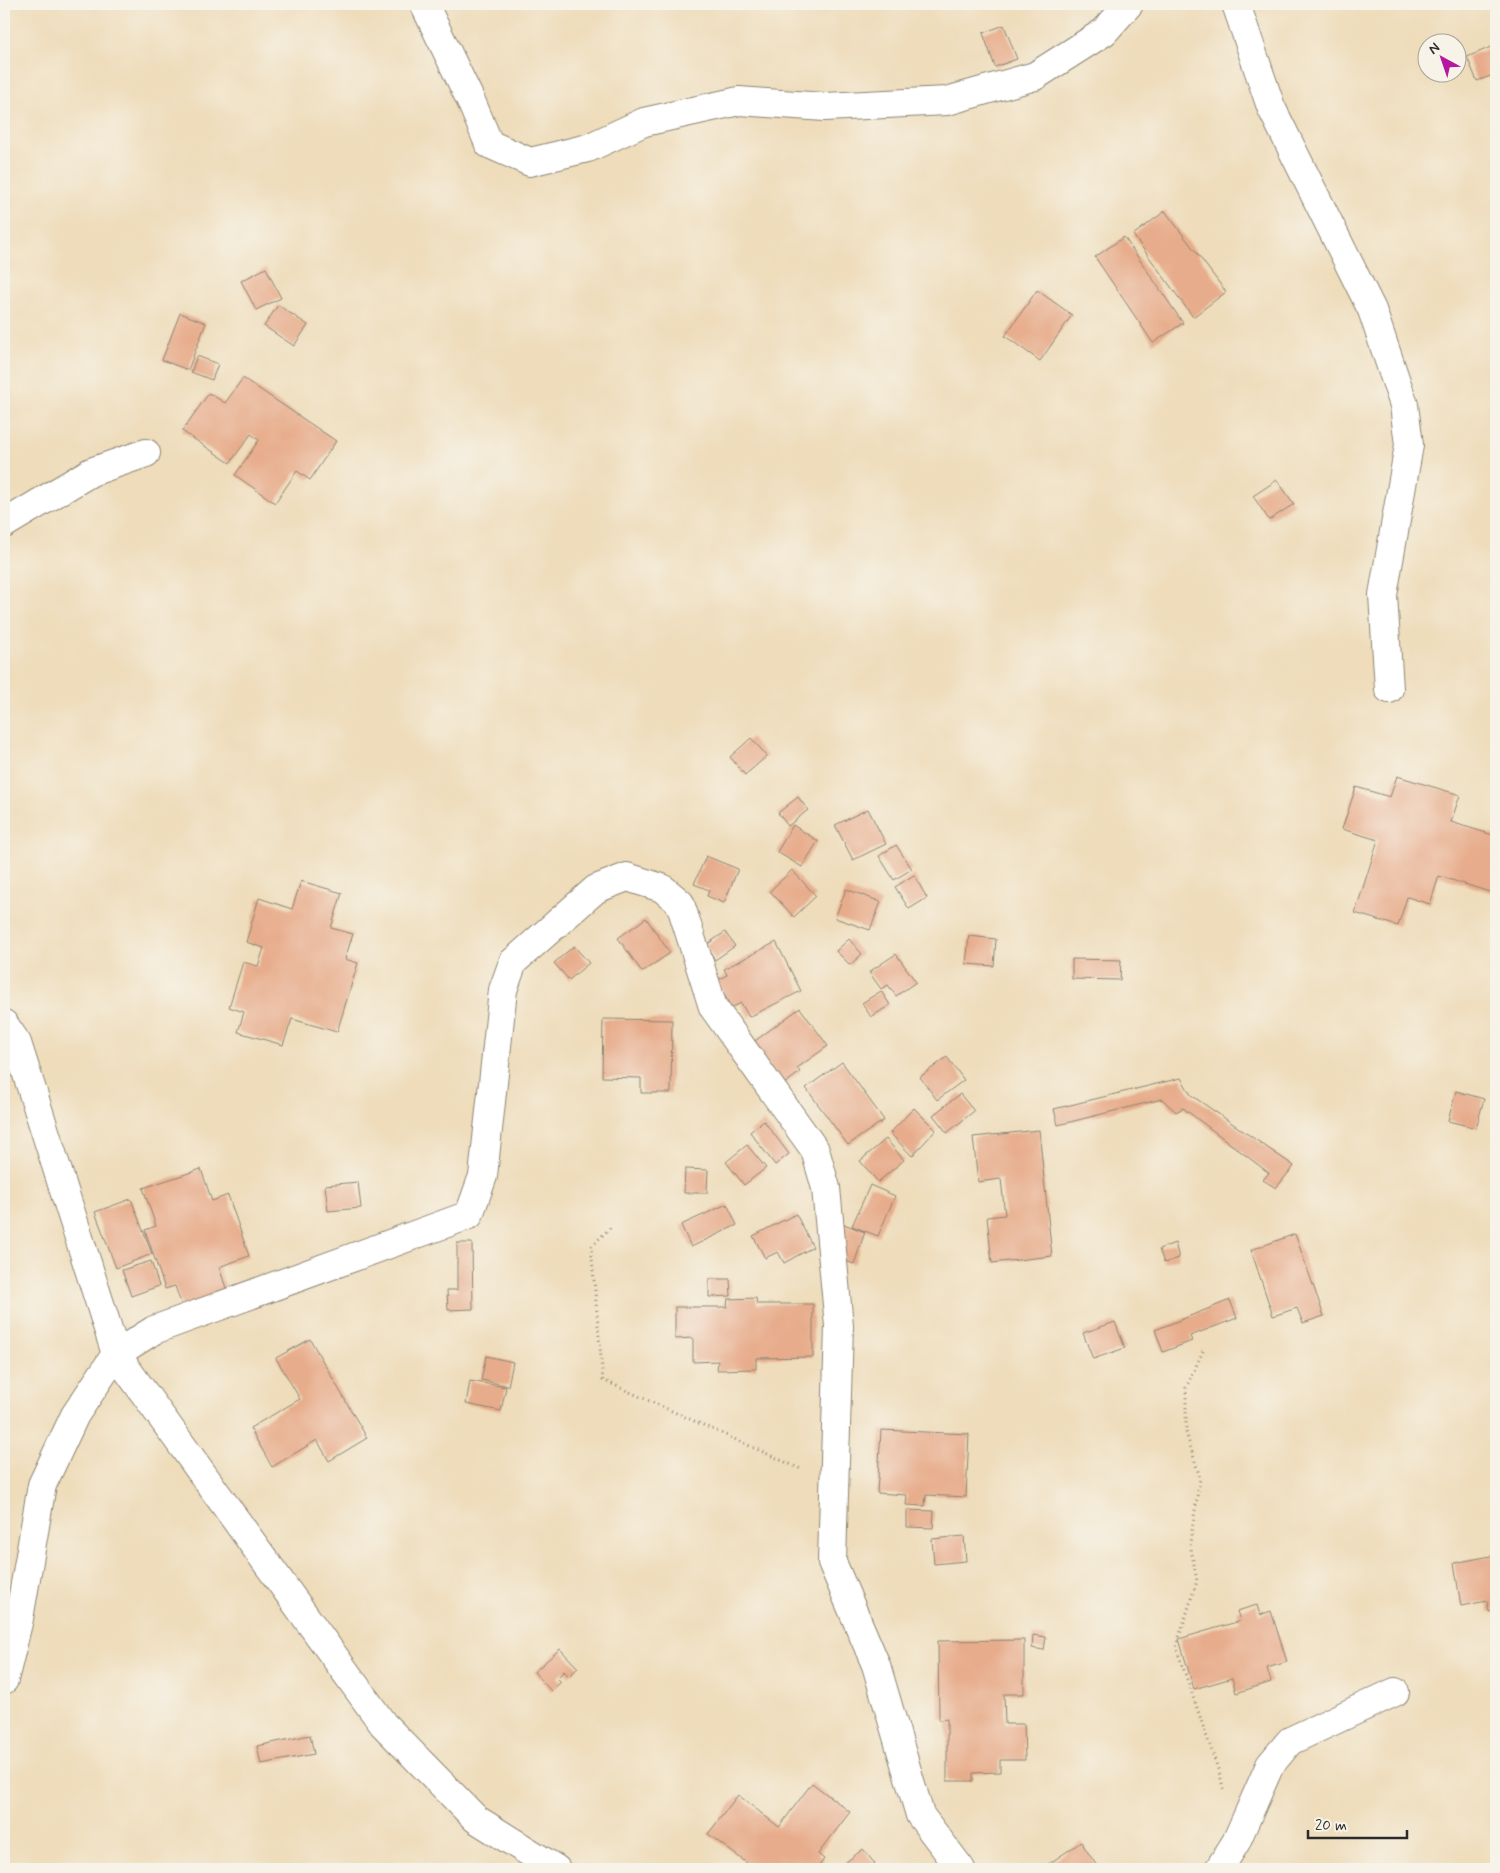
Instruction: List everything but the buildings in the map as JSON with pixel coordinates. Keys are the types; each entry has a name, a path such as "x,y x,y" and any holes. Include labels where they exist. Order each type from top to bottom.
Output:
{"street":[{"path":"424,4 489,144 530,162 588,148 644,122 739,101 824,107 946,101 1035,76 1104,32 1129,4"},
{"path":"1236,4 1271,107 1372,310 1404,405 1409,445 1383,595 1389,689"},
{"path":"4,524 91,472 146,453"},
{"path":"4,1680 19,1619 42,1485 74,1415 116,1354 154,1330 469,1215 483,1176 503,990 513,962 596,889 627,877 662,888 680,903 713,1007 815,1150 826,1188 840,1326 832,1562 876,1664 920,1815 962,1869"},
{"path":"4,1024 17,1043 116,1354 383,1724 476,1819 556,1869"},
{"path":"1220,1869 1236,1842 1270,1765 1290,1741 1394,1692"}],"path":[{"path":"610,1228 591,1247 603,1380 816,1475 835,1477"},
{"path":"1203,1351 1186,1388 1186,1432 1200,1478 1190,1543 1197,1581 1176,1647 1220,1774 1225,1794"}]}
